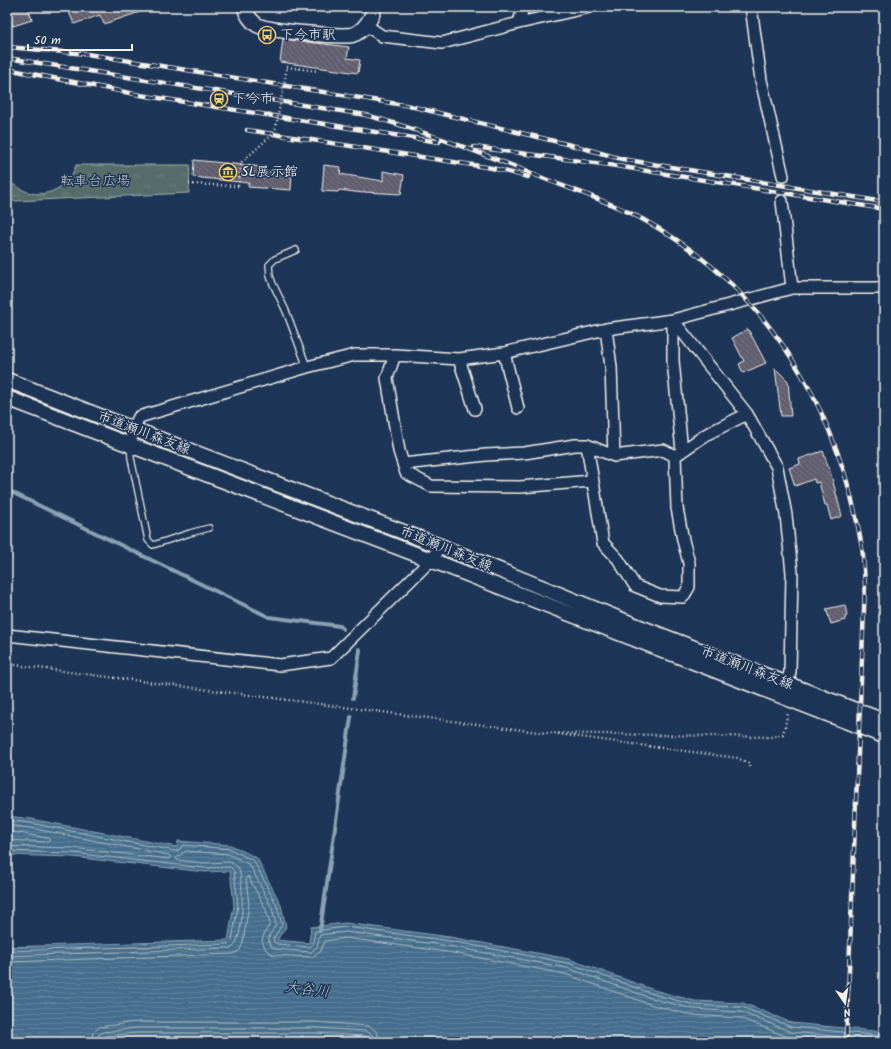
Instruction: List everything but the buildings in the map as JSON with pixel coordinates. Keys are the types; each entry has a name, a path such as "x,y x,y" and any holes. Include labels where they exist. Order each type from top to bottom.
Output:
{"street":[{"path":"245,7 250,19 257,25 331,36 353,34 366,25 374,11 374,7"},
{"path":"519,23 523,7"},
{"path":"366,25 382,36 442,43 577,8 590,7"},
{"path":"751,7 761,80 783,176"},
{"path":"782,201 792,288"},
{"path":"130,445 133,429 139,417 307,367 356,355 395,355 459,359 504,353 606,329 673,320 792,288 883,289"},
{"path":"673,320 747,414 777,467 786,515 792,573 790,672 787,684"},
{"path":"587,445 603,543 618,560 635,586 660,596 683,596 689,587 689,563 677,508 678,453 673,320"},
{"path":"606,329 611,367 614,456"},
{"path":"504,353 518,408"},
{"path":"395,355 387,378 399,451 406,473 430,486 520,487 592,481"},
{"path":"459,359 476,409"},
{"name":"市道瀬川森友線","path":"7,380 440,546 637,626 884,721"},
{"name":"市道瀬川森友線","path":"7,398 431,560 884,736"},
{"path":"403,464 486,455 524,454 575,445 587,445 614,456 663,450 678,453 707,434 747,414"},
{"path":"7,635 280,665 331,658 431,560 440,546"}],"lane":[{"path":"296,250 275,259 269,265 270,276 286,312 307,367"},
{"path":"130,445 131,458 148,540 153,546 209,528"}],"path":[{"path":"190,184 238,186 242,162 275,132 287,67 318,71"},
{"path":"7,664 737,758 748,763 751,769"},
{"path":"546,733 772,737 783,734 788,712"}],"green space":[{"name":"転車台広場","path":"76,165 190,165 189,193 7,201 7,173 10,182 15,186 35,194 44,193 53,191 67,181"}],"water":[{"name":"大谷川","path":"7,816 31,819 177,847 178,841 231,845 257,858 281,905 286,927 277,940 309,943 311,927 345,923 450,937 569,959 654,990 695,1001 743,1003 792,1023 884,1032 884,1042 377,1042 315,1037 137,1037 86,1042 7,1042 7,947 228,940 234,905 230,871 205,872 72,857 7,855"}],"waterway":[{"path":"7,490 269,617 340,626 343,629"},
{"path":"353,698 359,649"},
{"path":"320,931 351,717"},
{"path":"301,1042 302,1037"}],"tunnel":[{"path":"782,201 783,176"}],"railway":[{"path":"7,47 87,54 410,106 583,148 622,159 884,202"},
{"path":"7,58 366,115 435,136 606,202 642,219 687,247 726,280 761,316 791,357 816,401 836,448 851,497 863,553 865,585 846,1042"},
{"path":"7,69 140,95 439,142"},
{"path":"247,130 492,168 528,177"},
{"path":"474,147 610,165 884,209"}],"place":[{"name":"下今市駅","path":"267,35"},
{"name":"下今市","path":"219,99"},
{"name":"SL展示館","path":"228,172"}]}
